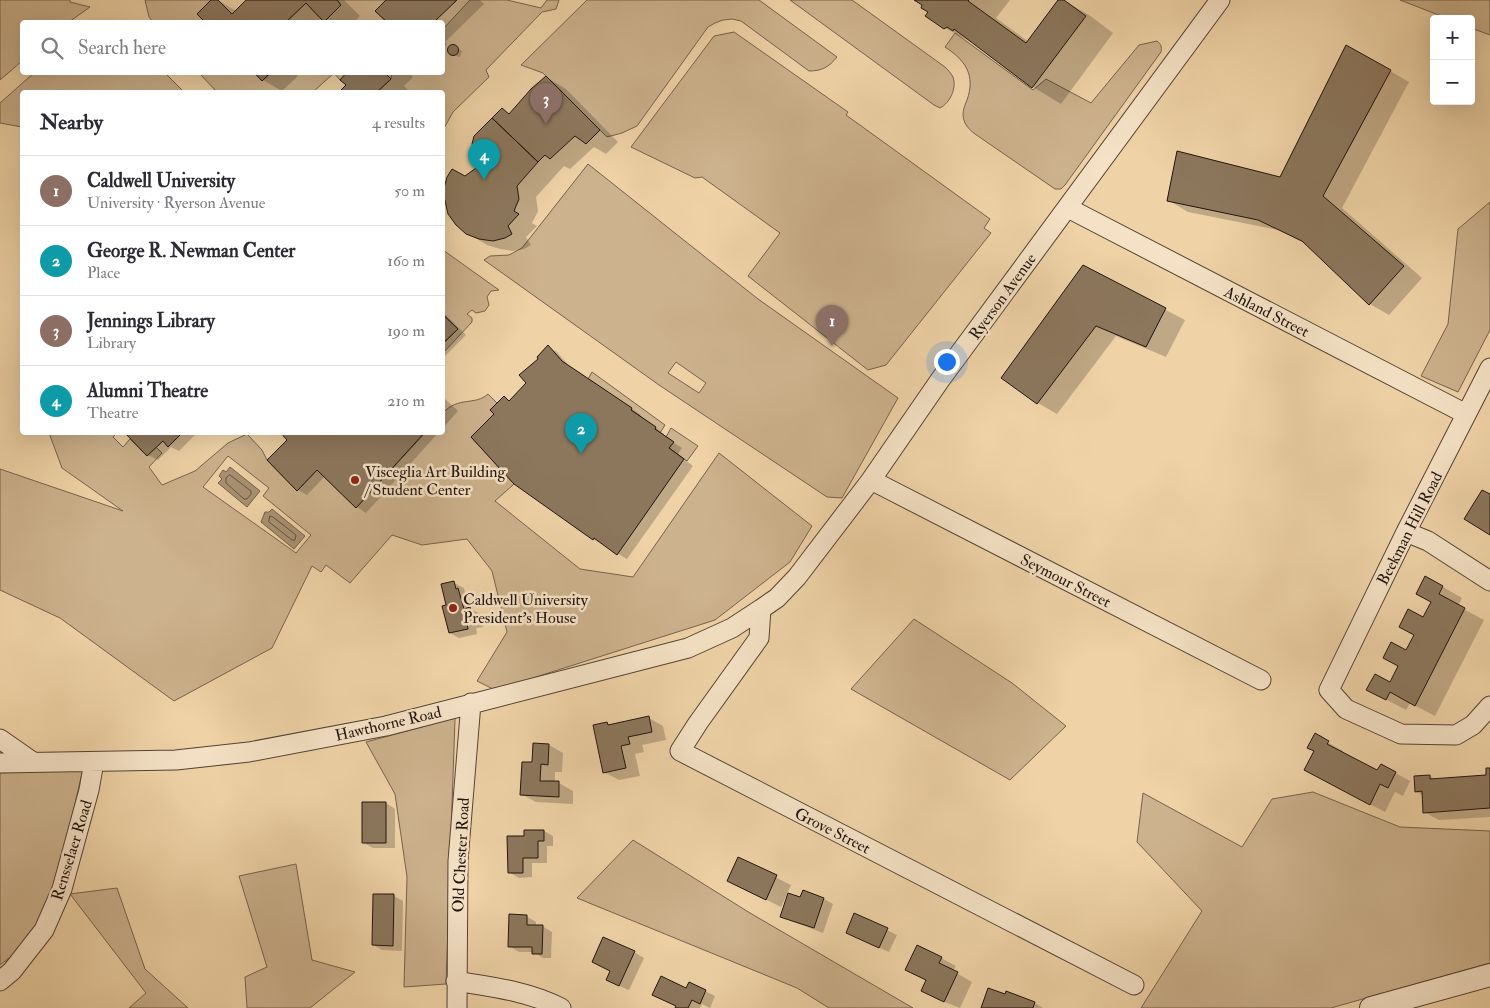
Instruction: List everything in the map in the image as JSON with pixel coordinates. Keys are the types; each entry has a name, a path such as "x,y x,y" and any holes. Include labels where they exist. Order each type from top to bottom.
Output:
{"street":[{"name":"Ryerson Avenue","path":"761,610 777,598 797,577 871,480 940,380 1220,0"},
{"name":"Ashland Street","path":"1068,208 1466,414"},
{"name":"Beekman Hill Road","path":"1490,368 1406,532 1329,690 1346,709 1401,734 1456,735 1473,725 1490,706"},
{"name":"Seymour Street","path":"871,480 1261,680"},
{"path":"1406,532 1428,541 1490,581"},
{"name":"Hawthorne Road","path":"0,763 176,760 249,752 386,726 688,648 732,628 761,610"},
{"name":"Grove Street","path":"761,610 759,638 680,751 1134,985"},
{"name":"Old Chester Road","path":"457,1008 458,861 471,703"},
{"path":"0,739 33,762"},
{"name":"Rensselaer Road","path":"0,981 12,970 44,930 62,889 89,790 94,762"},
{"path":"1371,1008 1490,975"},
{"path":"456,981 514,990 548,1001 561,1008"}],"shaded area":[{"path":"0,0 70,0 70,2 90,7 72,20 20,20 20,63 0,80"},
{"path":"145,0 211,0 197,14 203,20 151,20"},
{"path":"337,0 386,0 375,11 385,20 324,20 341,5"},
{"path":"470,0 507,0 541,8 547,0 559,0 556,9 542,12 486,70 489,77 453,112 445,126 445,90 379,90 391,79 392,75 445,75 445,27"},
{"path":"587,0 759,0 837,57 825,68 809,71 741,21 723,20 708,27 637,126 607,137 543,73 521,65"},
{"path":"790,0 852,0 946,68 954,81 950,99 940,108 934,105"},
{"path":"1400,0 1490,0 1490,35 1475,29 1475,15 1439,15"},
{"path":"306,3 322,20 288,20"},
{"path":"734,32 848,112 846,115 990,219 984,228 991,233 886,365 868,370 748,276 780,233 702,177 695,178 631,147 714,36"},
{"path":"955,33 1033,90 1046,79 1091,103 1139,45 1157,41 1160,44 1161,52 1065,185 1061,189 1055,189 969,129 963,114 970,83 967,69 958,57 945,47"},
{"path":"32,75 167,75 182,90 20,90 20,127 0,123 0,103"},
{"path":"201,75 256,75 262,81 269,75 332,75 315,90 215,90"},
{"path":"336,75 345,75 340,80"},
{"path":"588,164 758,299 898,398 842,498 827,497 659,385 484,260 490,256 509,255 522,248","holes":["676,362 706,383 699,393 668,373"]},
{"path":"1490,202 1490,330 1458,392 1421,376 1448,324 1458,229"},
{"path":"445,251 499,290 491,291 487,297 489,305 485,311 476,313 472,310 467,314 472,318 472,322 445,351 445,342 458,329 445,316"},
{"path":"592,372 665,425 660,433 655,427 588,379"},
{"path":"488,394 497,403 490,410 494,414 471,437 514,484 495,501 580,569 633,577 719,453 812,526 790,562 715,620 495,690 477,681 507,632 492,571 467,539 422,545 392,535 350,583 326,565 321,572 312,566 272,648 174,701 60,618 0,590 0,469 123,511 62,468 50,435 115,435 113,437 123,447 130,439 147,456 156,447 162,453 149,467 162,485 195,471 228,443 248,435 262,450 267,460 297,491 317,470 356,508 423,435 445,435 445,411 460,403 478,400","holes":["228,456 269,488 263,496 311,535 296,553 203,487"]},
{"path":"671,428 698,446 687,461 669,448 673,442 666,437"},
{"path":"914,619 1012,683 1066,726 1010,780 851,689"},
{"path":"455,718 446,984 404,987 407,877 395,794 366,742"},
{"path":"83,769 57,881 27,944 0,965 0,773"},
{"path":"1313,792 1400,827 1490,831 1490,963 1331,1008 1141,1008 1202,911 1137,842 1143,793 1242,847 1272,799"},
{"path":"633,840 750,913 913,1008 829,1008 797,988 577,898"},
{"path":"296,864 312,960 355,972 310,1008 247,1008 245,977 267,967 239,876"},
{"path":"117,888 145,969 188,1008 129,1008 146,993 70,894"}],"water":[{"path":"230,467 260,491 247,507 218,483 222,479 219,476 223,470 226,472"},
{"path":"272,509 305,536 294,549 261,522 265,512 269,512"}],"building":[{"path":"211,0 218,0 232,14 246,0 337,0 341,5 326,20 322,20 306,3 288,20 203,20 197,14"},
{"path":"386,0 457,0 436,20 385,20 375,11"},
{"path":"914,0 969,0 1026,43 1058,0 1064,0 1086,16 1032,88 954,29 953,31 947,27 944,29 925,16 928,12 921,8 922,5"},
{"path":"451,45 455,45 458,50 457,54 451,55 448,52 448,48"},
{"path":"1346,45 1391,70 1323,196 1404,266 1369,305 1302,241 1258,220 1167,201 1177,151 1280,177"},
{"path":"257,75 268,75 262,81"},
{"path":"344,75 387,75 391,79 379,90 341,90 346,85 340,80"},
{"path":"546,76 600,130 586,144 575,136 550,159 545,155 538,162 492,118 502,108 509,114 531,89"},
{"path":"492,118 538,162 517,186 519,199 514,211 519,214 508,226 512,234 493,241 479,239 466,234 448,214 445,201 445,184 452,169 465,176 476,168 484,167 484,156 474,150 472,144 474,136"},
{"path":"1083,265 1166,308 1146,347 1096,326 1037,404 1001,378"},
{"path":"445,317 458,329 445,341"},
{"path":"548,345 562,361 632,408 631,410 674,442 669,448 684,459 617,555 514,484 471,437 494,414 490,410 504,396 509,401 526,383 519,375 538,359 537,357"},
{"path":"127,435 180,435 168,447 163,441 147,456"},
{"name":"Visceglia Art Building / Student Center","path":"283,435 422,435 356,508 317,470 297,491 267,460 287,440"},
{"path":"1482,490 1490,494 1490,535 1464,519"},
{"path":"1425,576 1443,586 1439,594 1465,608 1415,706 1390,692 1386,700 1366,690 1375,674 1390,682 1398,666 1383,658 1391,642 1406,650 1414,635 1399,627 1408,609 1423,617 1431,602 1416,594"},
{"name":"Caldwell University President's House","path":"454,581 464,609 470,607 474,622 467,623 468,629 449,633 442,606 446,605 441,584"},
{"path":"649,716 652,732 628,737 630,744 621,746 626,768 603,773 593,725 607,722 608,725"},
{"path":"1315,733 1329,741 1327,744 1377,770 1381,764 1396,772 1388,788 1380,784 1370,805 1304,770 1314,751 1307,748"},
{"path":"533,743 549,744 548,765 541,764 540,781 559,781 559,797 520,795 522,762 532,762"},
{"path":"1486,768 1490,768 1490,808 1423,813 1422,791 1415,792 1414,776 1430,775 1430,779 1486,775"},
{"path":"362,802 386,802 386,843 362,843"},
{"path":"524,830 544,830 544,841 538,841 538,858 523,858 523,873 508,873 507,836 524,836"},
{"path":"738,857 777,875 766,900 727,881"},
{"path":"803,890 824,898 814,928 780,917 788,893 800,897"},
{"path":"373,894 394,894 393,946 372,945"},
{"path":"854,913 888,928 879,948 846,933"},
{"path":"509,914 527,915 527,925 543,925 542,954 532,954 532,947 508,947"},
{"path":"603,937 635,951 619,986 606,980 610,971 592,962"},
{"path":"917,945 942,957 939,963 958,972 944,1002 921,991 926,980 905,970"},
{"path":"661,976 686,988 689,982 706,990 700,1004 692,1000 688,1008 675,1008 676,1006 652,995"},
{"path":"988,988 1005,994 1006,991 1035,1002 1033,1008 981,1008"}],"place":[{"name":"Jennings Library","path":"546,124"},
{"name":"Alumni Theatre","path":"484,180"},
{"name":"Caldwell University","path":"832,346"},
{"name":"George R. Newman Center","path":"581,454"},
{"name":"Visceglia Art Building / Student Center","path":"355,480"},
{"name":"Caldwell University President's House","path":"453,608"}]}
